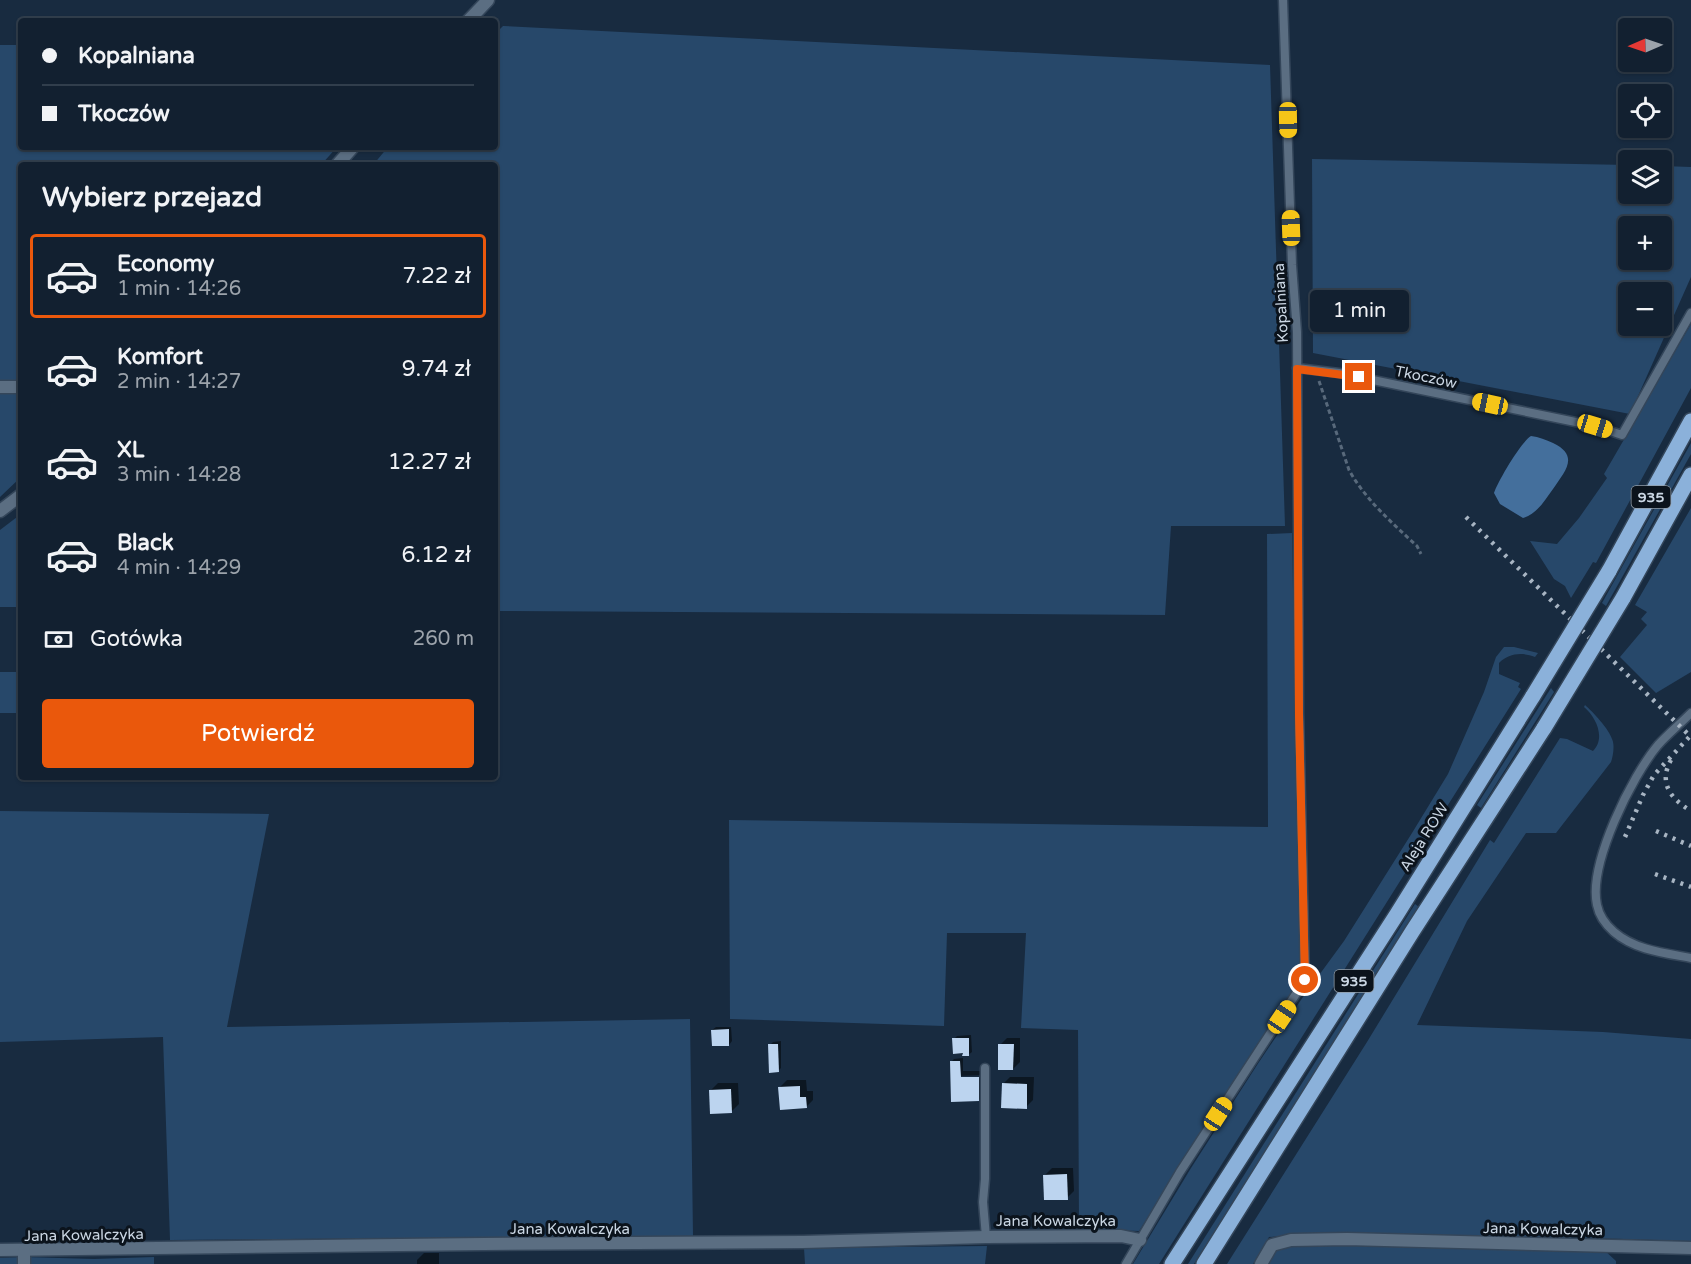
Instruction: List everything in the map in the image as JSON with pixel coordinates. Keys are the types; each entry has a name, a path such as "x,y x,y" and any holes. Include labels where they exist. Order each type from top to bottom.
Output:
{"main road":[{"name":"Aleja ROW","path":"1172,1264 1397,914 1533,696 1609,571 1691,422"},
{"name":"935","path":"1204,1264 1544,728 1623,598 1691,476"}],"street":[{"path":"471,18 488,0"},
{"path":"340,162 350,150"},
{"path":"0,387 18,387"},
{"path":"0,511 18,497"},
{"name":"Jana Kowalczyka","path":"0,1251 803,1242 986,1237 1121,1236 1140,1240"},
{"name":"Jana Kowalczyka","path":"1261,1264 1272,1245 1292,1240 1347,1239 1691,1248"},
{"path":"24,1251 24,1264"}],"lane":[{"name":"Kopalniana","path":"1126,1264 1180,1172 1305,980 1298,702 1297,332 1292,265 1283,0"},
{"name":"Tkoczów","path":"1297,369 1318,370 1558,418 1622,435 1691,313"},
{"path":"1691,713 1658,745 1633,781 1600,861 1596,884 1597,905 1602,918 1613,931 1630,943 1647,949 1691,958"},
{"path":"985,1068 983,1202 986,1237"}],"path":[{"path":"1318,370 1320,386 1348,470 1364,492 1417,546 1421,554"}],"shaded area":[{"path":"503,26 1270,65 1285,526 1171,526 1165,615 498,611 498,162 376,162 386,150 498,150 498,31"},
{"path":"0,45 18,45 18,150 334,150 324,162 18,162 18,480 0,497"},
{"path":"1312,159 1618,165 1618,204 1672,204 1672,166 1691,167 1691,277 1672,320 1672,282 1618,282 1618,336 1665,336 1630,414 1313,353"},
{"path":"1691,324 1691,388 1596,563 1593,562 1571,598 1565,586 1554,579 1530,541 1557,544 1579,518 1607,478 1604,474"},
{"path":"1531,436 1561,448 1566,453 1568,464 1540,506 1523,518 1500,504 1494,493 1510,462"},
{"path":"1691,443 1691,454 1606,606 1602,603"},
{"path":"1691,508 1691,672 1656,693 1620,657 1647,625 1641,619 1647,612 1635,605"},
{"path":"18,516 18,607 0,607 0,530"},
{"path":"1292,533 1300,980 1139,1231 1079,1229 1078,1030 1021,1028 1026,933 947,933 944,1026 730,1019 729,820 1268,827 1267,534"},
{"path":"1504,647 1538,653 1535,657 1525,654 1511,655 1499,663 1499,674 1520,683 1518,687 1521,689 1159,1264 1133,1264 1259,1062 1344,941 1448,774 1484,692 1496,657"},
{"path":"0,672 18,672 18,713 0,713"},
{"path":"1551,688 1554,692 1481,808 1477,805"},
{"path":"1585,705 1600,721 1613,741 1611,762 1556,833 1526,833 1467,921 1417,1025 1603,1032 1691,1039 1691,1241 1591,1238 1616,1261 1616,1264 1265,1264 1282,1236 1269,1237 1253,1264 1227,1264 1367,1042 1490,840 1494,843 1560,738 1593,751 1597,746 1598,728 1584,707"},
{"path":"0,811 269,814 227,1027 690,1019 693,1236 170,1240 163,1037 0,1042"},
{"path":"1415,904 1419,907 1194,1264 1188,1264"},
{"path":"987,1246 985,1264 805,1264 804,1248"},
{"path":"154,1257 154,1264 0,1264 0,1258 94,1259"}],"building":[{"path":"729,1029 729,1046 712,1046 711,1030"},
{"path":"952,1038 969,1038 969,1056 962,1056 963,1053 953,1054"},
{"path":"768,1044 778,1044 779,1072 769,1073"},
{"path":"998,1044 1014,1044 1013,1070 998,1070"},
{"path":"950,1061 960,1061 961,1077 979,1077 979,1101 951,1102"},
{"path":"1002,1083 1027,1084 1027,1109 1001,1108"},
{"path":"800,1086 800,1097 806,1097 807,1108 780,1110 778,1087"},
{"path":"731,1089 732,1113 710,1114 709,1090"},
{"path":"1067,1174 1068,1200 1044,1200 1043,1175"}],"railway":[{"path":"1466,517 1691,737"},
{"path":"1625,837 1654,775 1691,735"},
{"path":"1671,760 1667,768 1666,783 1672,796 1691,811"},
{"path":"1656,831 1691,846"},
{"path":"1655,874 1691,887"}],"route":[{"path":"1305,980 1299,714 1297,369 1359,377"}]}
